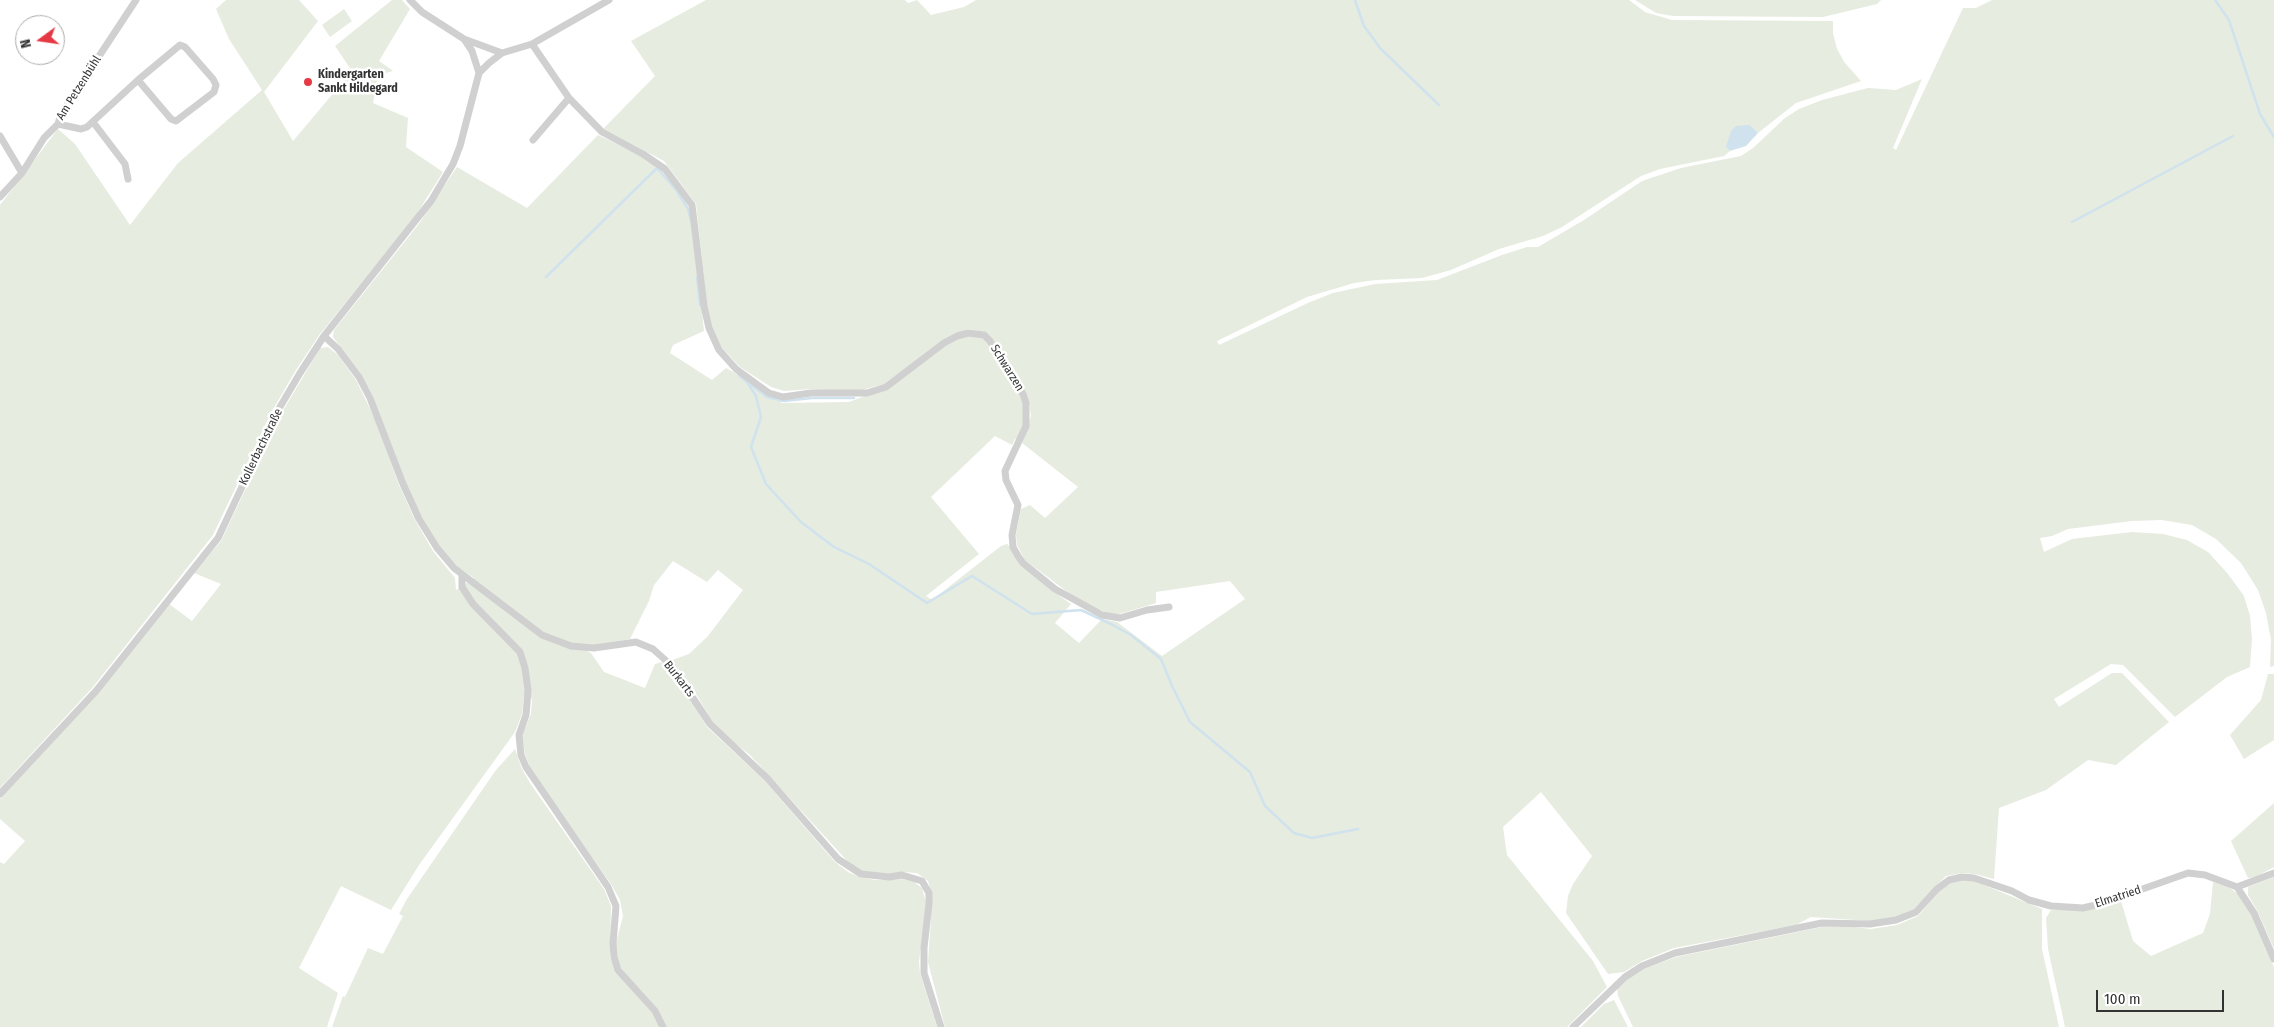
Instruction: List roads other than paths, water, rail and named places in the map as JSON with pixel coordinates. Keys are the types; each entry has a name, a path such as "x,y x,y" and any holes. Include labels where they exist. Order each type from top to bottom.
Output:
{"street":[{"name":"Am Petzenbühl","path":"0,197 22,173 44,138 58,124 61,114 136,0"},
{"path":"410,0 422,12 464,39 502,53"},
{"path":"464,39 472,51 480,73 502,53 532,44 609,0"},
{"path":"532,44 569,98 533,140"},
{"path":"58,124 82,129 93,122 138,80 180,45 185,47 216,85 214,92 176,121 171,119 138,80"},
{"name":"Kollerbachstraße","path":"0,794 96,690 218,538 277,412 324,336 431,201 453,164 460,146 480,73"},
{"name":"Schwarzen","path":"569,98 602,132 614,140 644,154 665,169 692,205 696,222 704,306 709,328 719,350 736,369 769,393 783,397 811,393 867,393 886,387 944,343 957,336 968,333 984,336 990,341 1023,394 1026,403 1026,426 1005,471 1006,480 1018,506 1012,535 1018,556 1055,589 1102,615 1120,618 1147,610 1169,607"},
{"path":"93,122 125,164 128,179"},
{"path":"0,136 22,173"},
{"name":"Burkarts","path":"324,336 338,349 359,377 370,398 403,484 419,519 437,548 462,575 542,635 571,646 594,648 636,642 653,649 672,666 722,737 767,778 838,859 849,868 861,874 876,876 902,875 916,878 926,886 929,893 929,903 924,948 924,973 941,1027"},
{"path":"462,575 462,588 473,604 520,652 525,668 528,690 526,715 519,736 521,755 526,767 608,887 616,906 613,950 618,970 655,1011 663,1027"},
{"name":"Elmatried","path":"1573,1027 1625,976 1642,966 1675,953 1822,923 1870,924 1896,920 1916,912 1937,889 1949,880 1962,877 1974,878 2012,891 2029,900 2051,906 2083,908 2188,873 2205,875 2235,886"},
{"path":"2274,873 2235,886 2254,913 2274,959"}],"water":[{"path":"1750,125 1758,133 1746,146 1730,151 1726,147 1731,131 1736,126"}],"waterway":[{"path":"1355,0 1364,26 1380,48 1439,105"},
{"path":"2215,0 2229,20 2260,114 2274,137"},
{"path":"2072,222 2233,136"},
{"path":"546,277 657,168 677,191 688,209 691,221"},
{"path":"697,277 700,305"},
{"path":"739,375 747,382 756,396 761,417 751,447 766,484 801,522 834,547 869,564 927,603 972,576 1032,614 1081,610 1111,624 1131,635 1161,659 1190,722 1250,772 1265,806 1294,833 1312,838 1358,829"},
{"path":"749,383 767,397 784,401 812,398 854,398"}],"place":[{"name":"Kindergarten Sankt Hildegard","path":"308,82"}]}
